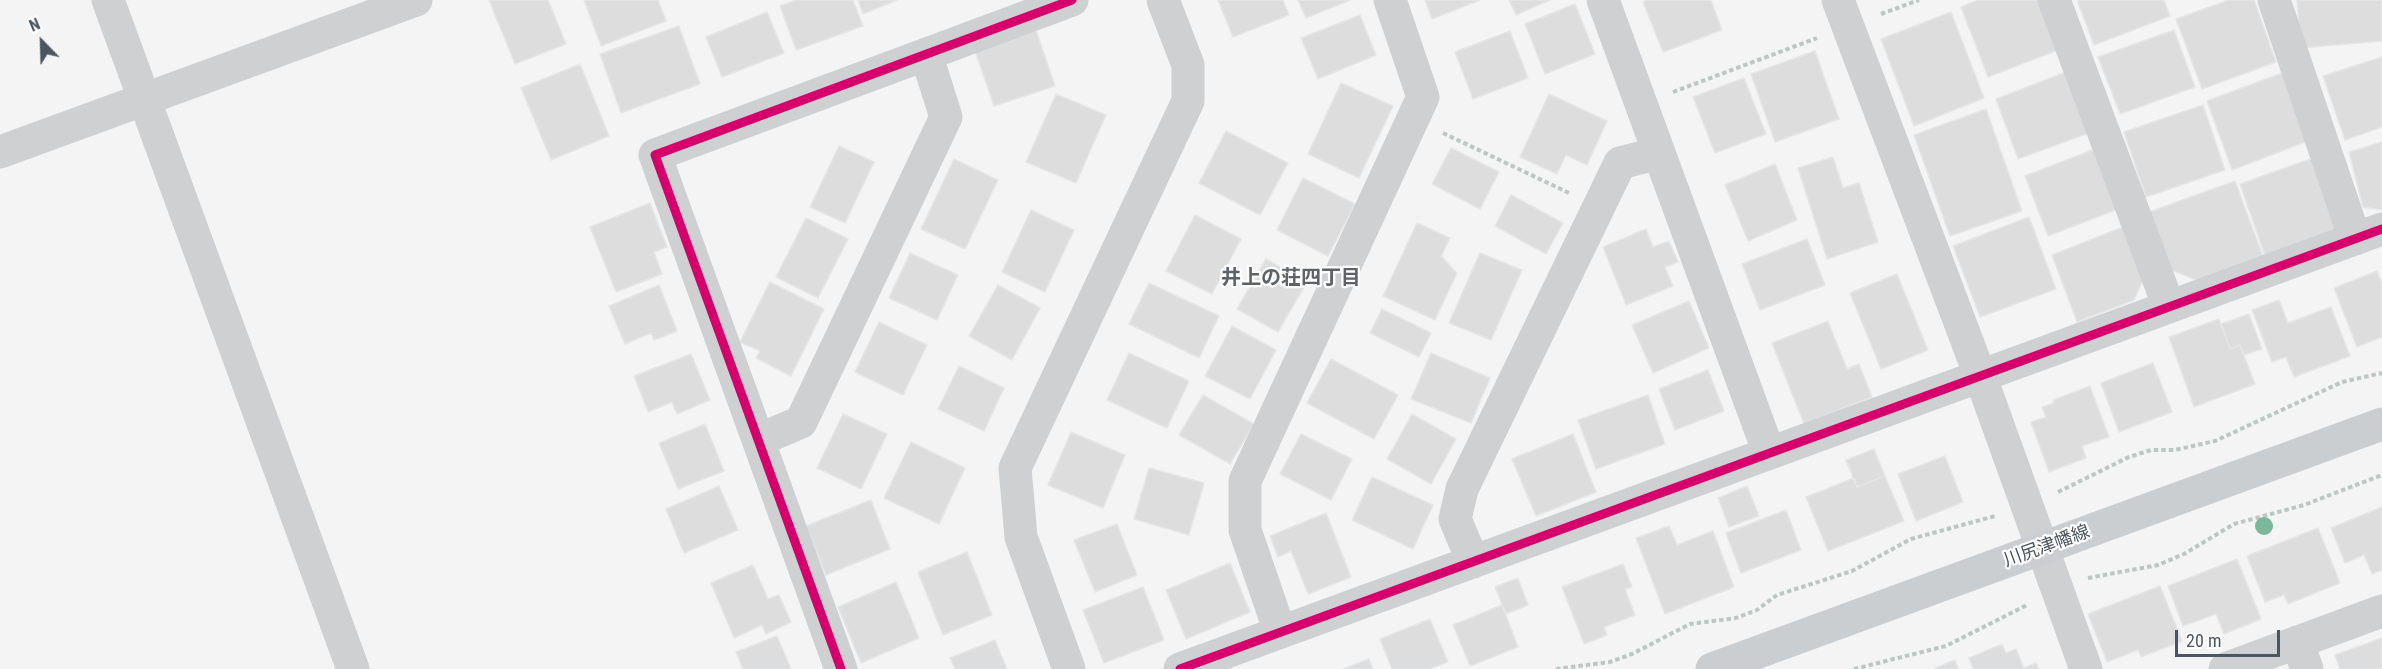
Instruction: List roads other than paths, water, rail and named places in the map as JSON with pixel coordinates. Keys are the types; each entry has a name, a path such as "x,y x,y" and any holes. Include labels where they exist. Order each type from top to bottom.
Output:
{"main road":[{"name":"川尻津幡線","path":"1712,669 2382,424"}],"street":[{"path":"108,0 353,669"},
{"path":"0,153 416,0"},
{"path":"841,669 655,155 1072,0"},
{"path":"1069,669 1021,537 1015,468 1188,101 1188,65 1163,0"},
{"path":"1280,632 1245,530 1245,481 1423,97 1390,0"},
{"path":"1603,0 1769,453"},
{"path":"2054,0 2169,307"},
{"path":"1180,669 1769,453 1981,378 2369,234 2274,0"},
{"path":"1843,13 1981,378 2086,669"},
{"path":"759,440 801,422 946,117 927,54"},
{"path":"1473,562 1455,519 1462,489 1620,163 1659,153"},
{"path":"2225,669 2302,656 2382,611"}],"district":[{"name":"井上の荘四丁目","path":"1291,279"}]}
